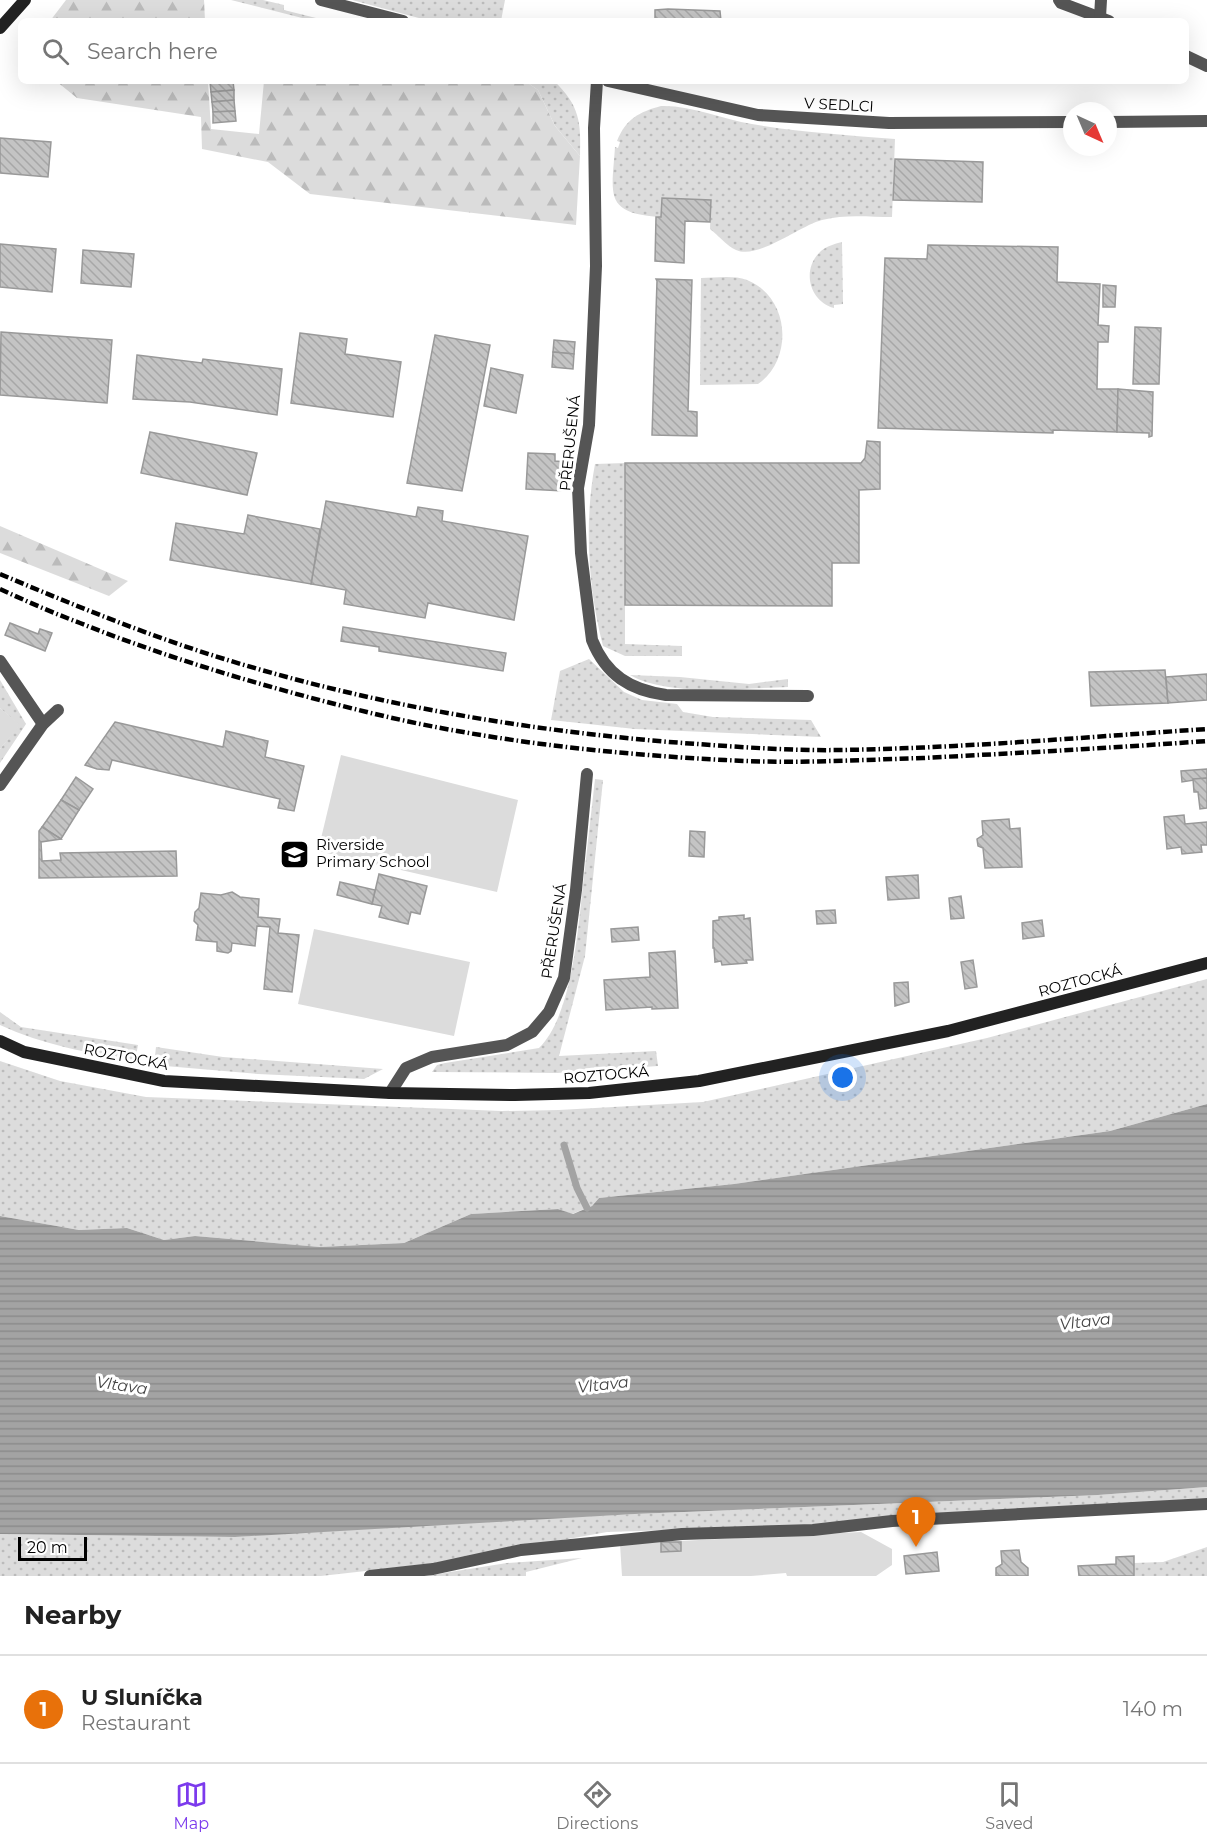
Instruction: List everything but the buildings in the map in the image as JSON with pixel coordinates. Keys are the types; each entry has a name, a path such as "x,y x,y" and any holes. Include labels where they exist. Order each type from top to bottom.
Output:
{"main road":[{"path":"0,28 25,2"},
{"name":"ROZTOCKÁ","path":"0,1041 24,1052 164,1081 390,1093 515,1095 589,1093 699,1081 948,1031 1207,963"}],"street":[{"path":"321,0 391,18"},
{"path":"1059,0 1061,3 1101,18"},
{"path":"1101,0 1104,18"},
{"path":"1189,57 1207,66"},
{"name":"PŘERUŠENÁ","path":"597,84 594,128 596,266 589,425 578,488 581,554 592,640 597,653 608,668 630,686 646,692 808,696"},
{"name":"V SEDLCI","path":"621,84 758,115 889,123 1063,122"},
{"path":"1117,122 1207,121"},
{"path":"0,661 43,724"},
{"path":"0,784 43,724 58,710"},
{"name":"PŘERUŠENÁ","path":"390,1093 406,1068 432,1057 507,1044 532,1032 549,1012 564,978 576,890 587,774"},
{"path":"370,1576 433,1569 521,1550 682,1534 813,1530 892,1521 1207,1504"}],"green space":[{"path":"66,0 204,0 205,18 52,18"},
{"path":"231,0 263,0 284,5 284,10 316,18 302,18"},
{"path":"352,0 505,0 502,18 419,18"},
{"path":"60,84 208,84 211,129 259,134 264,84 529,84 538,90 555,126 580,156 576,225 310,194 268,162 202,149 201,117 77,98"},
{"path":"529,84 557,84 569,98 579,124 580,156 555,126 538,90"},
{"path":"661,106 684,108 770,127 895,139 892,217 848,216 822,220 767,246 745,252 736,250 710,229 711,200 662,198 661,217 629,211 620,206 613,189 615,147 618,148 620,142 617,141 629,122 646,111"},
{"path":"842,242 843,304 834,305 834,308 819,299 811,284 810,275 815,258 821,251"},
{"path":"701,278 742,278 761,288 772,300 779,314 782,345 778,360 770,373 758,384 700,385"},
{"path":"625,463 625,644 682,646 682,656 625,656 603,646 594,601 589,555 592,486 595,464"},
{"path":"0,526 128,581 109,596 0,553"},
{"path":"589,659 624,692 642,700 677,704 683,712 713,717 811,720 821,737 635,729 551,720 560,671"},
{"path":"630,675 749,684 788,679 788,687 685,689 646,682"},
{"path":"0,680 26,724 0,763 0,749 19,725 0,708"},
{"path":"0,708 20,725 0,749"},
{"path":"341,755 518,800 497,892 318,851"},
{"path":"595,779 603,780 585,956 559,1056 656,1051 658,1066 557,1073 432,1072 437,1065 445,1063 539,1048 550,1034 566,994 576,947"},
{"path":"314,929 470,962 454,1036 298,1004"},
{"path":"1207,979 1207,1104 1110,1131 734,1184 599,1198 592,1206 572,1214 558,1209 471,1214 404,1243 320,1247 195,1236 164,1240 127,1228 79,1230 0,1216 0,1061 60,1081 146,1097 502,1111 703,1102 987,1038"},
{"path":"0,1012 21,1027 138,1045 135,1061 66,1048 16,1032 0,1025"},
{"path":"156,1047 223,1057 383,1069 364,1079 258,1074 154,1065"},
{"path":"1207,1487 1207,1498 804,1526 607,1532 428,1564 321,1576 0,1576 0,1534 235,1537 386,1526 1098,1495"},
{"path":"861,1532 892,1549 892,1565 876,1576 787,1576 786,1573 751,1576 622,1576 620,1544"},
{"path":"1207,1547 1207,1576 1134,1576 1134,1563 1163,1562"},
{"path":"582,1558 526,1572 526,1576 425,1576 507,1563"}],"water":[{"name":"Vltava","path":"1207,1104 1207,1487 1098,1495 635,1514 235,1537 0,1534 0,1216 79,1230 127,1228 164,1240 195,1236 320,1247 404,1243 471,1214 558,1209 573,1214 592,1206 599,1198 734,1184 1110,1131"}],"waterway":[{"path":"564,1145 577,1188 587,1208"}],"railway":[{"path":"0,574 133,628 238,663 298,680 421,708 607,736 756,748 821,750 979,745 1207,729"},
{"path":"0,589 116,637 263,685 375,714 461,732 549,745 681,757 799,762 923,758 1207,741"}],"place":[{"name":"Riverside Primary School","path":"295,854"},
{"name":"U Sluníčka","path":"916,1547"}]}
